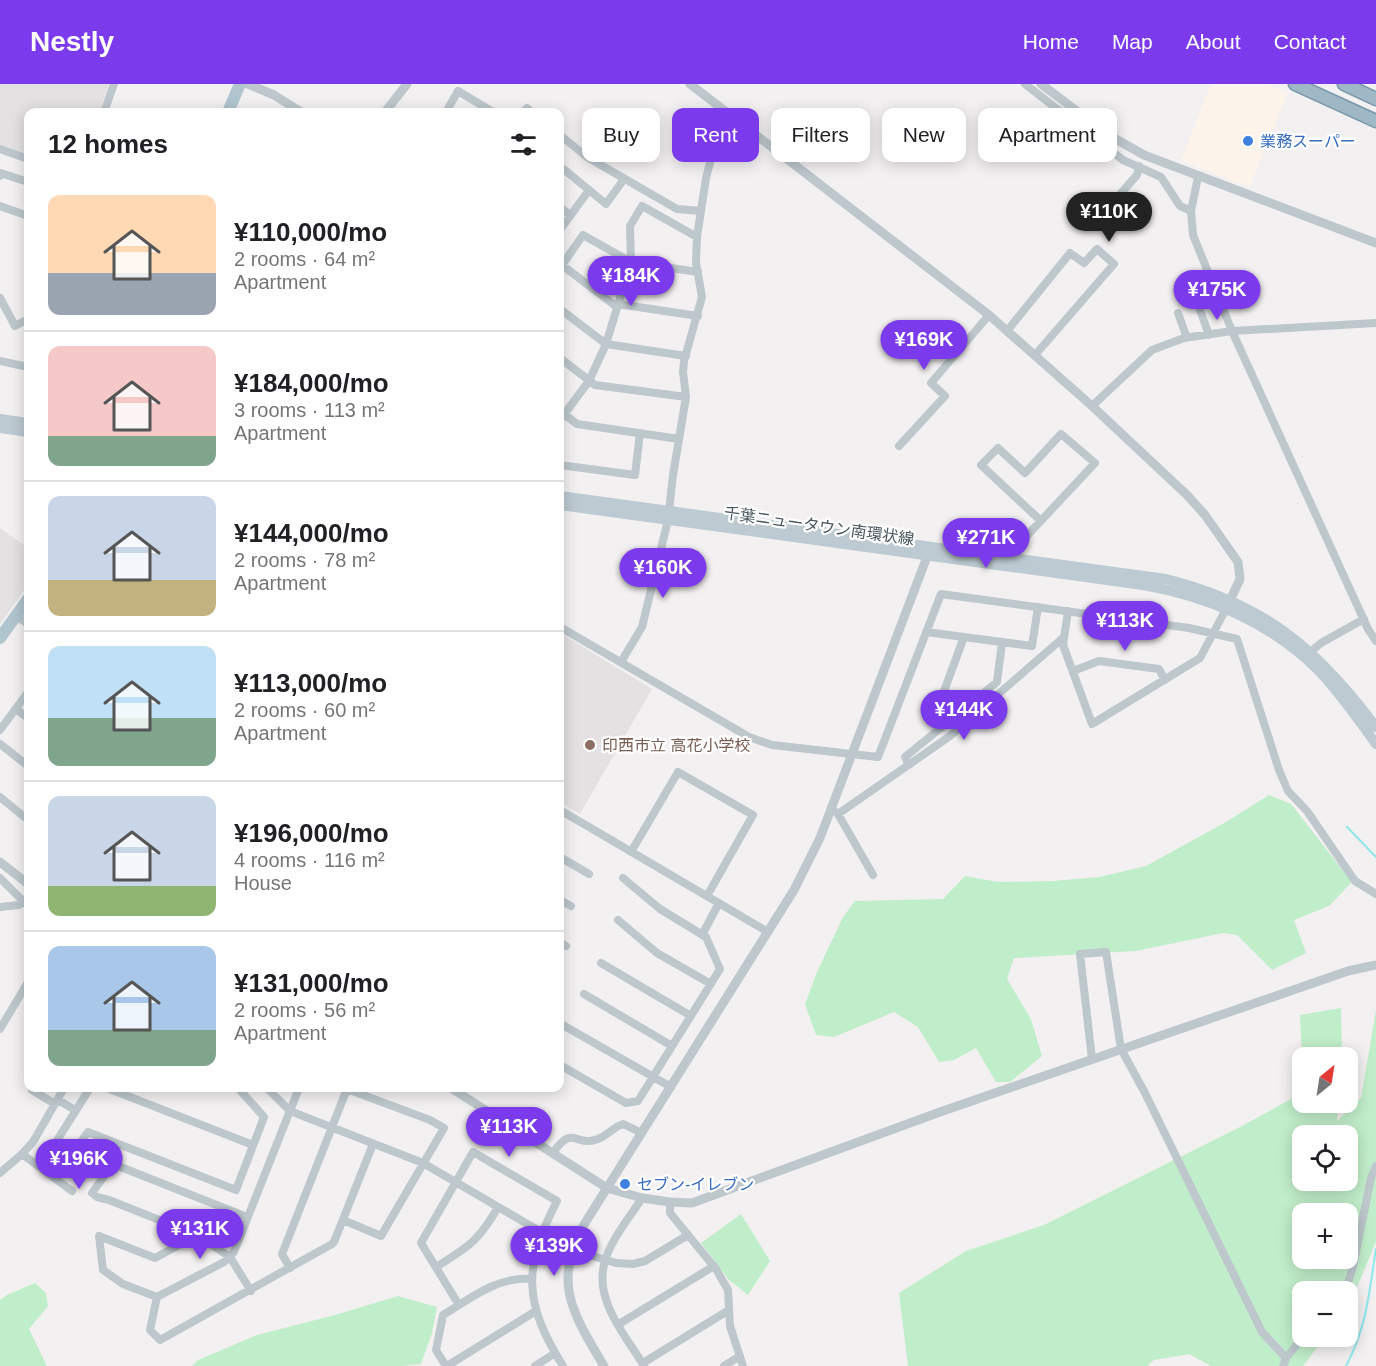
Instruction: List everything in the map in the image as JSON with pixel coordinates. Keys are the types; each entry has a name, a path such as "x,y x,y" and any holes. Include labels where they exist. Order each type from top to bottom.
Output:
{"highway":[{"path":"1295,84 1376,122"},
{"path":"1344,84 1376,99"}],"main road":[{"path":"230,108 240,84"},
{"path":"0,419 24,422"},
{"path":"0,428 24,431"},
{"name":"千葉ニュータウン南環状線","path":"564,497 669,516"},
{"name":"千葉ニュータウン南環状線","path":"564,505 669,516 929,551 1165,589 1228,605"},
{"name":"千葉ニュータウン南環状線","path":"929,551 1006,557 1166,579 1193,585 1228,605 1284,629 1336,690 1376,744"},
{"path":"0,638 24,604"},
{"name":"千葉ニュータウン南環状線","path":"1307,654 1343,685 1376,727"}],"street":[{"path":"105,108 114,84"},
{"path":"248,84 294,108"},
{"path":"388,108 407,84"},
{"path":"690,84 721,108"},
{"path":"1025,84 1123,160 1161,177 1180,206 1191,211"},
{"path":"1041,84 1124,145 1198,177 1376,243"},
{"path":"448,108 458,92 486,108"},
{"path":"759,137 989,315 1035,355 1187,495 1205,515 1238,562 1240,579 1200,658 1092,723 1063,645 1068,611"},
{"path":"564,138 598,164 677,209 701,211"},
{"path":"0,149 24,158"},
{"path":"621,662 642,627 669,516 673,475 686,397 683,372 702,297 698,272 697,237 710,162"},
{"path":"1124,210 1115,200 1137,175 1138,166"},
{"path":"564,169 606,204 624,178"},
{"path":"0,174 24,181"},
{"path":"1198,177 1191,211 1193,235 1232,331 1364,620 1376,641"},
{"path":"564,224 588,190"},
{"path":"0,206 24,215"},
{"path":"564,411 589,381 606,344 631,262 630,226 642,206 697,237"},
{"path":"564,210 570,215"},
{"path":"564,261 583,235 631,262 698,272"},
{"path":"1007,331 1070,253 1084,263 1097,249 1114,264 1035,355"},
{"path":"564,269 618,306 698,316"},
{"path":"0,298 15,326 24,321"},
{"path":"1196,299 1209,334"},
{"path":"564,312 606,344 686,356"},
{"path":"1178,313 1187,338"},
{"path":"899,446 945,396 931,383 989,315"},
{"path":"1092,406 1152,350 1187,338 1232,331 1376,323"},
{"path":"0,361 24,366"},
{"path":"564,361 595,385 686,397"},
{"path":"564,417 578,424 679,439"},
{"path":"564,466 635,475 640,433"},
{"path":"1006,557 1041,521 1095,463 1061,434 1025,473 998,448 981,465 1041,521"},
{"path":"604,1366 579,1322 570,1299 567,1273 572,1250 579,1233 795,890 834,812 850,754 929,551"},
{"path":"564,629 722,722 761,742 878,757 941,594 1189,628 1237,639 1279,770 1288,791 1307,811 1355,881 1376,894"},
{"path":"926,632 1032,646 1038,607"},
{"path":"16,616 24,621"},
{"path":"1307,654 1321,643 1364,620"},
{"path":"941,727 934,718 964,637"},
{"path":"834,812 950,736 1064,637"},
{"path":"909,765 905,757 997,682 1002,643"},
{"path":"1073,671 1099,661 1159,669 1165,680"},
{"path":"0,730 24,698"},
{"path":"16,709 24,715"},
{"path":"0,744 24,763"},
{"path":"631,852 678,772 753,815 706,896"},
{"path":"0,797 24,817"},
{"path":"564,812 768,932"},
{"path":"834,812 873,875"},
{"path":"564,859 589,874"},
{"path":"0,862 24,881"},
{"path":"0,878 24,902"},
{"path":"564,1067 626,1103 638,1101 720,969 706,937 660,909 623,878"},
{"path":"564,902 571,906"},
{"path":"0,907 24,903"},
{"path":"702,935 719,903"},
{"path":"618,920 657,953 711,984"},
{"path":"1092,1059 1080,954 1106,952 1121,1049 1145,1093 1262,1332 1284,1362 1296,1347"},
{"path":"601,963 691,1016"},
{"path":"457,1092 607,1188 642,1198 692,1203 1092,1059 1348,971 1376,965"},
{"path":"0,1029 24,989"},
{"path":"584,994 672,1046"},
{"path":"564,1026 670,1087"},
{"path":"36,1092 75,1110"},
{"path":"0,1173 33,1142 62,1092"},
{"path":"87,1092 51,1150 67,1161 88,1132 236,1190 264,1117 242,1092"},
{"path":"117,1092 253,1145"},
{"path":"271,1092 290,1111 423,1163 572,1250 622,1264 640,1263 688,1235"},
{"path":"197,1235 155,1258 99,1236 103,1270 123,1284 157,1297 230,1257 297,1092"},
{"path":"290,1268 282,1254 346,1092"},
{"path":"343,1220 381,1236 444,1128 430,1120 355,1092"},
{"path":"553,1154 562,1140 566,1138 575,1137 587,1141 600,1139 614,1127 623,1124 642,1133"},
{"path":"157,1297 150,1330 160,1340 334,1242 373,1144"},
{"path":"459,1305 421,1243 473,1152 557,1200 541,1232 534,1255 532,1279 536,1311 546,1339 563,1366"},
{"path":"22,1154 72,1191"},
{"path":"247,1217 113,1164 92,1193 197,1235 230,1257 251,1290"},
{"path":"1349,1281 1371,1178 1376,1166"},
{"path":"642,1198 605,1260 603,1276 605,1297 644,1365 729,1310"},
{"path":"670,1202 670,1212 714,1266 728,1290 730,1326 743,1366"},
{"path":"436,1267 471,1245 484,1231 498,1207"},
{"path":"619,1324 714,1266"},
{"path":"532,1279 514,1279 488,1287 443,1315 436,1350 446,1366 536,1311"},
{"path":"534,1366 555,1353"},
{"path":"724,1366 740,1356"}],"shaded area":[{"path":"0,84 109,84 100,108 24,108 24,156 0,147"},
{"path":"1211,84 1268,84 1288,93 1249,187 1181,161"},
{"path":"0,528 24,545 24,591 0,624"},
{"name":"印西市立 高花小学校","path":"564,635 652,689 580,814 564,804"}],"green space":[{"path":"1269,795 1291,804 1352,882 1329,906 1294,920 1306,953 1272,970 1237,935 1223,933 1136,951 1014,958 1007,979 1031,1019 1042,1056 1010,1082 996,1082 976,1048 954,1060 939,1062 918,1027 894,1012 834,1037 816,1035 805,1004 817,972 843,917 855,901 943,899 965,876 998,882 1053,881 1099,877 1146,866 1226,822"},
{"path":"1341,1008 1342,1047 1302,1047 1300,1015"},
{"path":"1376,1010 1376,1242 1358,1285 1358,1281 1292,1281 1292,1347 1317,1347 1303,1366 1211,1366 1189,1354 1154,1360 1147,1366 908,1366 899,1293 966,1251 1044,1225 1242,1126 1292,1097 1292,1113 1337,1113 1337,1121 1345,1113 1358,1113 1358,1101 1361,1098"},
{"path":"741,1214 770,1261 748,1295 729,1280 701,1243"},
{"path":"35,1283 46,1293 48,1306 29,1329 47,1366 0,1366 0,1300"},
{"path":"398,1296 437,1307 432,1333 421,1364 402,1366 192,1366 198,1360 257,1335"}],"waterway":[{"path":"1347,827 1376,857"},
{"path":"1346,1366 1363,1323 1376,1249"}],"place":[{"name":"業務スーパー","path":"1248,141"},
{"name":"印西市立 高花小学校","path":"590,745"},
{"name":"セブン-イレブン","path":"625,1184"}]}
